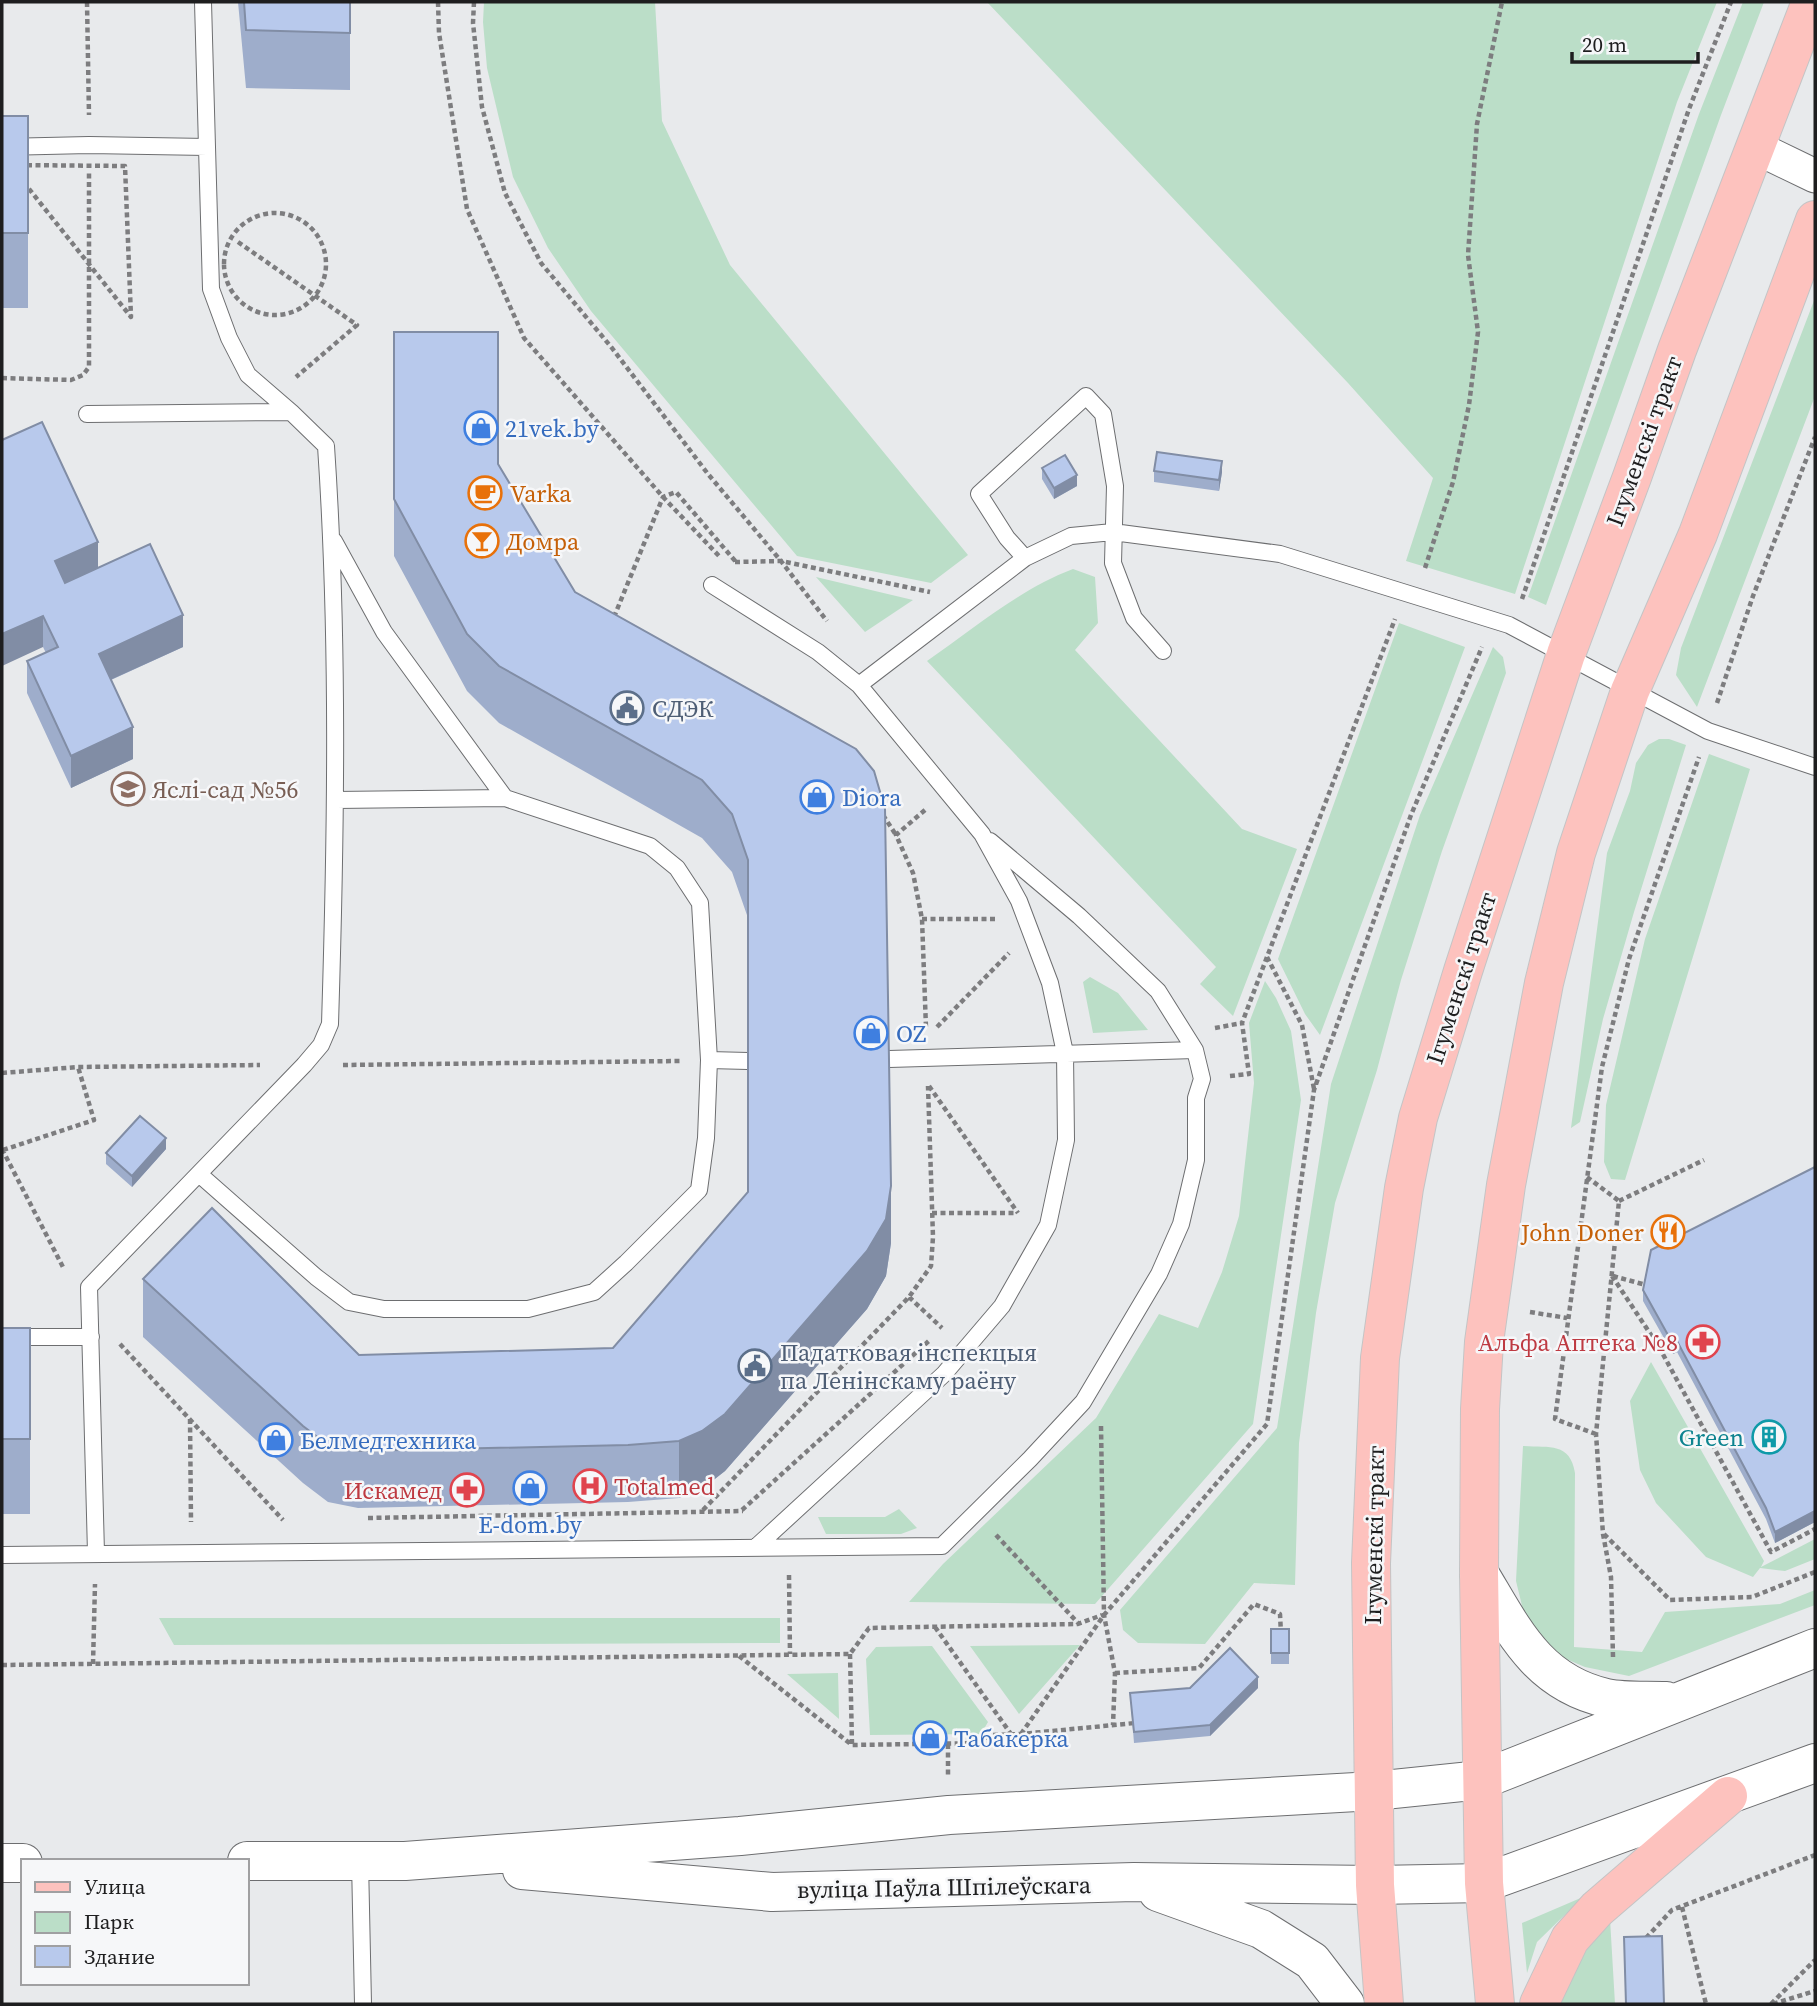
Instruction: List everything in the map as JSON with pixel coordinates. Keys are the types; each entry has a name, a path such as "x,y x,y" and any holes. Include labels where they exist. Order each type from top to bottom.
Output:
{"main road":[{"name":"Ігуменскі тракт","path":"1384,2004 1375,1885 1371,1563 1380,1358 1404,1188 1418,1118 1566,654 1676,350 1811,2"},
{"path":"1495,2004 1484,1883 1481,1780 1480,1409 1484,1342 1506,1185 1544,983 1576,853 1630,691 1698,534 1815,220"},
{"path":"1539,2004 1570,1939 1597,1909 1728,1796"}],"street":[{"path":"1755,147 1815,176"},
{"path":"1479,1573 1525,1647 1561,1681 1607,1698 1679,1702"},
{"name":"вуліца Паўла Шпілеўскага","path":"248,1861 405,1860 740,1836 949,1815 1374,1791 1481,1780 1815,1648"},
{"name":"вуліца Паўла Шпілеўскага","path":"405,1860 772,1892 1133,1882 1375,1885 1484,1883 1815,1763"},
{"path":"2,1863 21,1863"},
{"path":"1133,1882 1261,1929 1312,1961 1345,2004"}],"lane":[{"path":"96,1553 89,1287 304,1065 321,1045 330,1024 336,800 332,539 326,446 248,375 229,338 211,289 203,2"},
{"path":"2,147 207,147"},
{"path":"1025,558 1007,538 979,494 1086,396 1103,414 1115,486 1113,563 1133,618 1163,652"},
{"path":"87,414 290,412"},
{"path":"859,685 1025,558 1071,536 1113,531 1280,554 1509,625 1708,731 1815,766"},
{"path":"332,539 384,632 505,798"},
{"path":"2,1555 942,1546 1083,1402 1159,1274 1181,1224 1196,1160 1196,1098 1202,1079 1195,1049 1158,991 1079,916 982,834 859,685 818,652 712,585"},
{"path":"199,1174 316,1277 349,1301 384,1309 528,1309 594,1292 626,1264 699,1190 706,1138 709,1060 700,903 677,868 650,846 505,798 336,800"},
{"path":"756,1547 944,1374 1002,1307 1048,1225 1066,1140 1065,1053 1046,971 1019,901 982,834"},
{"path":"889,1059 1195,1049"},
{"path":"709,1060 748,1061"},
{"path":"2,1337 91,1337"},
{"path":"360,1860 363,2004"}],"path":[{"path":"2,378 71,380 83,375 89,367 87,2"},
{"path":"438,2 439,33 467,209 524,338 663,497 724,562 781,561 932,592"},
{"path":"474,2 473,23 486,119 505,193 541,263 612,348 708,474 828,621"},
{"path":"1422,576 1453,482 1469,405 1478,332 1468,255 1477,124 1502,2"},
{"path":"1518,610 1689,109 1731,2"},
{"path":"10,165 125,166 131,317 89,266 10,165"},
{"path":"236,299 249,309 265,315 281,316 298,311 322,286 326,269 325,251 318,236 306,224 290,215 273,212 256,216 242,225 231,236 223,268 227,285 239,309"},
{"path":"231,236 357,326 292,380"},
{"path":"1595,1434 1555,1419 1602,1067 1629,958 1753,596 1815,437"},
{"path":"623,624 613,615 663,497 676,492 737,563"},
{"path":"1249,1074 1242,1023 1396,615"},
{"path":"1021,1734 1104,1615 1267,1424 1314,1090 1411,814 1483,644"},
{"path":"878,808 896,835 913,873 922,919 926,1038 1010,952"},
{"path":"896,835 927,808 934,818"},
{"path":"990,908 1000,930"},
{"path":"922,919 996,919"},
{"path":"1005,941 1014,964"},
{"path":"1267,957 1302,1025 1314,1090"},
{"path":"2,1073 79,1067 709,1060"},
{"path":"79,1067 94,1120 2,1150 71,1283 89,1287 116,1340 283,1520"},
{"path":"703,1510 909,1297 931,1266 928,1086 1018,1213"},
{"path":"1619,1201 1704,1160"},
{"path":"1587,1177 1619,1201"},
{"path":"1012,1224 1021,1201"},
{"path":"1613,1661 1611,1577 1604,1534 1595,1434 1619,1201"},
{"path":"932,1213 1018,1213"},
{"path":"1612,1275 1646,1285"},
{"path":"1612,1275 1659,1347 1771,1552 1815,1529"},
{"path":"909,1297 942,1328"},
{"path":"364,1518 742,1510 950,1320"},
{"path":"1083,1402 1101,1424 1104,1615 1115,1674 1113,1725"},
{"path":"190,1419 191,1522"},
{"path":"976,1513 1079,1624"},
{"path":"270,1521 296,1520"},
{"path":"177,1522 204,1521"},
{"path":"1604,1534 1670,1600 1752,1597 1815,1572"},
{"path":"93,1664 96,1553"},
{"path":"1115,1674 1199,1668 1254,1604 1280,1614 1281,1640"},
{"path":"852,1745 850,1654 869,1628 1079,1624 1104,1615"},
{"path":"934,1626 1012,1734"},
{"path":"2,1665 850,1654"},
{"path":"738,1655 852,1745 985,1743 991,1735 1145,1723"},
{"path":"1642,1942 1672,1910 1815,1855"},
{"path":"1682,1907 1706,2004"},
{"path":"1772,2004 1815,1959"},
{"path":"1772,2004 1815,1991"}],"green space":[{"path":"484,2 655,2 662,121 730,265 968,555 931,583 797,556 591,311 548,248 513,177 487,68"},
{"path":"987,2 1717,2 1677,102 1515,594 1406,561 1433,478 1348,383"},
{"path":"1743,2 1764,2 1546,605 1528,597 1699,114"},
{"path":"1815,298 1815,396 1697,707 1676,675 1681,648"},
{"path":"1073,569 1095,577 1098,623 1075,650 1242,829 1297,849 1233,1016 1200,984 1216,967 927,661 1016,598"},
{"path":"816,577 913,600 865,632"},
{"path":"1399,623 1465,647 1320,1035 1305,1014 1278,959"},
{"path":"1493,647 1503,657 1506,673 1442,851 1335,1203 1316,1313 1299,1443 1295,1585 1254,1583 1205,1644 1138,1643 1123,1630 1120,1610 1277,1428 1331,1084 1420,815"},
{"path":"1659,739 1669,739 1686,745 1603,1019 1580,1122 1571,1128 1607,853 1630,791 1636,763 1648,745"},
{"path":"1709,754 1750,769 1625,1180 1611,1179 1604,1162 1606,1105 1645,939"},
{"path":"1090,977 1118,993 1148,1030 1093,1033 1083,982"},
{"path":"1265,981 1291,1031 1301,1100 1253,1424 1095,1604 909,1602 943,1564 1096,1418 1159,1314 1198,1328 1222,1272 1239,1216 1254,1083 1249,1023"},
{"path":"1651,1362 1764,1561 1761,1567 1815,1539 1815,1559 1785,1571 1760,1568 1753,1577 1706,1557 1656,1503 1640,1470 1630,1401"},
{"path":"1523,1446 1550,1447 1563,1451 1572,1463 1575,1473 1574,1647 1642,1652 1665,1612 1780,1604 1815,1590 1815,1605 1629,1676 1585,1667 1559,1656 1525,1618 1516,1581"},
{"path":"899,1509 917,1528 901,1534 826,1534 818,1517 885,1517"},
{"path":"159,1618 780,1618 780,1643 174,1645"},
{"path":"1080,1645 1019,1714 970,1646"},
{"path":"932,1646 988,1722 981,1734 870,1735 866,1659 876,1647"},
{"path":"838,1673 839,1719 787,1674"},
{"path":"1583,1897 1537,1942 1527,1973 1522,1923"},
{"path":"1610,1919 1615,2004 1551,2004 1559,1980"}],"building":[{"path":"244,2 350,2 350,33 246,30"},
{"path":"2,116 28,116 28,233 2,233"},
{"path":"394,332 498,332 498,464 575,592 856,749 874,771 885,809 891,1186 886,1219 867,1251 725,1414 702,1431 679,1441 628,1445 358,1451 328,1445 303,1426 143,1279 212,1208 359,1355 613,1348 748,1192 748,860 732,814 702,780 499,666 467,634 394,499"},
{"path":"42,422 98,542 55,561 65,583 150,544 183,615 99,654 133,727 71,756 27,661 58,647 43,616 2,634 2,440"},
{"path":"1157,452 1222,461 1219,480 1154,471"},
{"path":"1065,455 1077,475 1054,488 1042,468"},
{"path":"140,1116 166,1138 132,1176 106,1153"},
{"name":"Green","path":"1815,1167 1815,1511 1775,1532 1766,1508 1677,1341 1673,1344 1643,1290 1651,1250"},
{"path":"2,1328 30,1328 30,1439 2,1439"},
{"path":"1271,1629 1289,1629 1289,1653 1271,1653"},
{"path":"1230,1648 1258,1677 1210,1725 1134,1732 1130,1693 1190,1688"},
{"path":"1662,1936 1664,2004 1626,2004 1624,1937"}],"place":[{"name":"21vek.by","path":"481,428"},
{"name":"Varka","path":"485,493"},
{"name":"Домра","path":"482,541"},
{"name":"СДЭК","path":"627,708"},
{"name":"Яслі-сад №56","path":"128,789"},
{"name":"Diora","path":"817,797"},
{"name":"OZ","path":"871,1033"},
{"name":"John Doner","path":"1668,1232"},
{"name":"Альфа Аптека №8","path":"1703,1342"},
{"name":"Падатковая інспекцыя па Ленінскаму раёну","path":"755,1366"},
{"name":"Green","path":"1769,1437"},
{"name":"Белмедтехника","path":"276,1440"},
{"name":"Totalmed","path":"590,1486"},
{"name":"E-dom.by","path":"530,1488"},
{"name":"Искамед","path":"467,1490"},
{"name":"Табакерка","path":"930,1738"}]}
